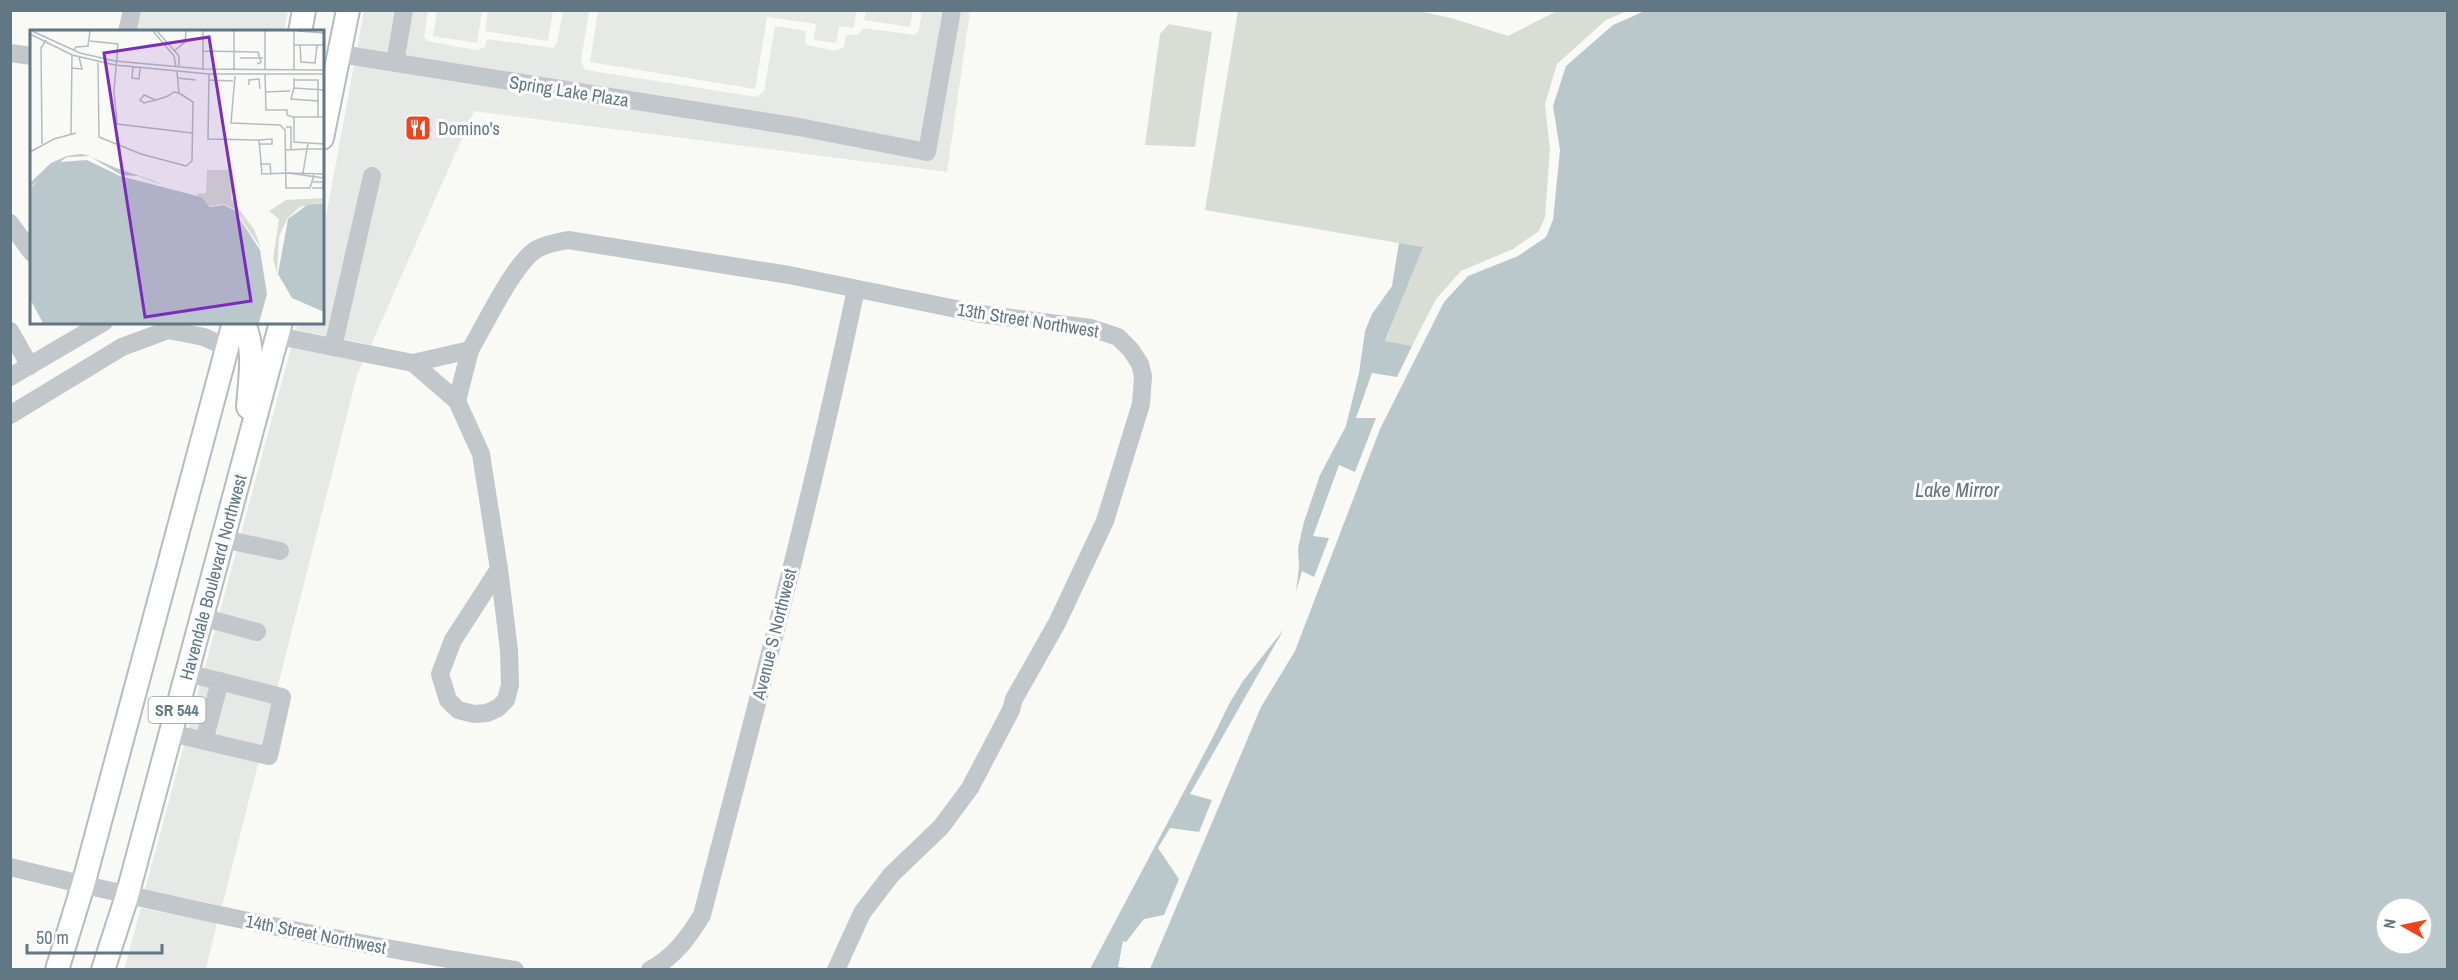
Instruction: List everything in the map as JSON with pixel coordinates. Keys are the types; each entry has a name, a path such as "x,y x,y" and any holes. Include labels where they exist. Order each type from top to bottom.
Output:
{"main road":[{"path":"300,30 304,10"},
{"path":"324,128 348,10"},
{"name":"SR 544","path":"57,969 83,885 234,324"},
{"path":"244,324 249,334 252,352 245,459"},
{"name":"Havendale Boulevard Northwest","path":"103,969 127,896 245,459 275,327"}],"street":[{"path":"127,30 132,10"},
{"path":"395,63 404,10"},
{"name":"Spring Lake Plaza","path":"339,54 799,127 927,152 952,10"},
{"path":"10,53 30,56"},
{"path":"333,347 372,176"},
{"path":"13,229 30,250"},
{"name":"13th Street Northwest","path":"457,401 470,350 522,262 535,250 550,243 568,240 777,273 981,314 1103,331 1118,337 1138,359 1143,376 1143,390 1126,454 1097,539 1057,623 1014,699 1011,710 970,788 941,827 891,875 862,913 836,969"},
{"name":"Avenue S Northwest","path":"655,967 686,941 702,915 813,482 856,289"},
{"path":"10,377 30,366 79,329 97,324"},
{"path":"275,327 333,347 413,363 470,350"},
{"path":"10,415 122,347 168,330 204,337 228,348"},
{"path":"10,332 30,366"},
{"path":"413,363 457,401 480,454 499,569 509,650 510,685 506,700 488,713 474,714 458,711 448,700 441,674 453,640 499,569"},
{"path":"223,539 280,551"},
{"path":"202,617 257,632"},
{"path":"171,733 269,756 282,698 187,673"},
{"path":"204,741 220,681"},
{"name":"14th Street Northwest","path":"10,867 127,896 356,943 515,969"}],"shaded area":[{"path":"598,10 856,11 854,28 839,26 836,43 814,40 816,24 767,17 755,89 590,62"},
{"path":"126,11 288,11 284,30 124,30"},
{"path":"364,11 428,11 424,37 427,41 476,50 485,47 487,39 553,48 557,43 563,11 589,11 581,61 586,70 757,97 764,91 775,26 806,31 807,45 835,51 844,47 846,35 858,35 863,28 915,35 919,29 922,11 970,11 947,172 474,111 371,345 296,330 298,324 324,324 324,228"},
{"path":"437,11 482,11 477,43 433,36"},
{"path":"488,11 553,11 548,41 485,31"},
{"path":"866,11 913,11 910,27 864,20"},
{"path":"1238,11 1420,11 1508,36 1557,11 1627,11 1606,20 1557,64 1545,104 1550,150 1545,217 1539,231 1513,249 1461,271 1436,299 1412,346 1385,342 1422,247 1205,210"},
{"path":"1169,24 1212,32 1195,147 1145,145 1160,34"},
{"path":"291,348 363,362 357,375 222,906 145,890"},
{"path":"141,908 217,923 206,969 124,970"}],"water":[{"name":"Lake Mirror","path":"1647,10 2447,11 2447,969 1150,969 1261,707 1295,651 1380,429 1444,302 1468,276 1518,256 1546,237 1553,220 1560,150 1553,106 1566,66 1613,25"},
{"path":"1399,243 1423,247 1385,341 1412,346 1397,377 1372,373 1356,418 1376,418 1355,472 1339,465 1313,536 1329,538 1314,577 1302,571 1296,592 1299,567 1298,548 1304,522 1320,475 1346,426 1359,373 1365,331 1372,314 1392,286"},
{"path":"1284,629 1190,794 1212,800 1199,832 1170,828 1158,848 1179,879 1164,915 1144,919 1126,942 1123,941 1118,967 1133,969 1090,969 1229,704 1243,681"}],"place":[{"name":"Domino's","path":"418,128"}]}
